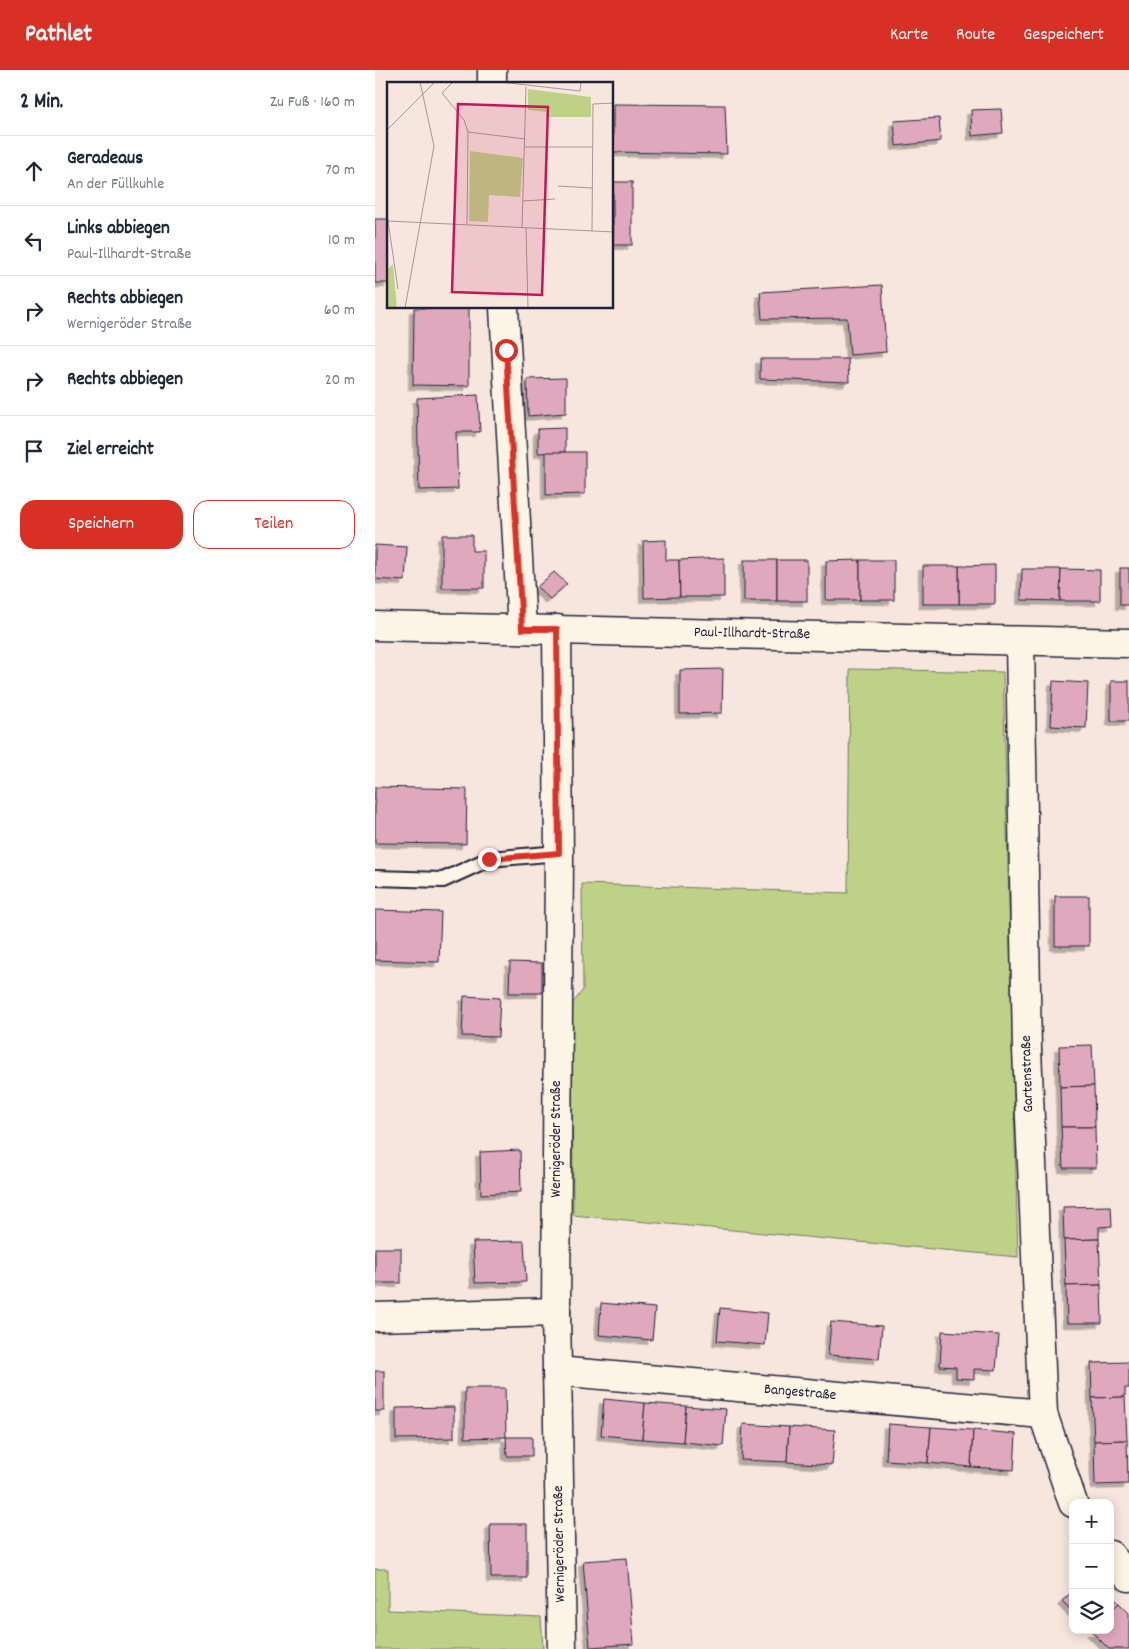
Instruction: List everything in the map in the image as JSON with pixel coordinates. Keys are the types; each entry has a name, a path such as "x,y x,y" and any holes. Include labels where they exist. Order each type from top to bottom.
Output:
{"street":[{"path":"504,309 522,629"},
{"name":"Paul-Illhardt-Straße","path":"375,626 1129,643"},
{"name":"Wernigeröder Straße","path":"557,629 559,853 556,1312 561,1649"},
{"name":"Gartenstraße","path":"1020,641 1027,1050 1043,1414 1072,1499"},
{"path":"375,1316 556,1312"},
{"name":"Bangestraße","path":"557,1371 1043,1414"},
{"path":"1114,1560 1129,1577"}],"lane":[{"path":"375,878 443,880 489,859 559,853"}],"green space":[{"path":"850,669 1003,672 1018,1257 573,1215 572,1004 583,990 582,884 848,893"},
{"path":"375,1569 388,1569 388,1610 541,1617 543,1649 375,1649"}],"building":[{"path":"614,104 725,105 727,154 614,152"},
{"path":"1001,109 1003,133 972,136 971,110"},
{"path":"939,118 941,141 896,146 894,121"},
{"path":"614,182 632,182 632,245 614,245"},
{"path":"375,219 387,219 387,283 375,283"},
{"path":"882,285 886,352 850,355 847,318 762,319 760,292"},
{"path":"414,309 469,309 469,386 413,385"},
{"path":"760,359 848,359 849,382 760,379"},
{"path":"566,378 566,413 528,416 527,379"},
{"path":"478,395 480,432 456,432 458,489 419,490 417,398"},
{"path":"565,428 565,452 538,453 538,429"},
{"path":"546,452 585,452 585,494 546,495"},
{"path":"442,535 472,535 472,551 484,551 484,588 442,588"},
{"path":"666,540 666,560 679,560 680,597 644,598 643,541"},
{"path":"375,545 407,547 405,581 375,579"},
{"path":"724,558 724,597 680,597 679,560"},
{"path":"744,560 777,560 777,601 744,601"},
{"path":"777,560 807,560 807,601 777,601"},
{"path":"860,560 860,600 826,600 826,561"},
{"path":"860,560 894,560 894,600 860,600"},
{"path":"995,565 995,604 959,604 959,566"},
{"path":"923,566 959,566 959,604 923,604"},
{"path":"1120,568 1129,568 1129,605 1120,605"},
{"path":"1022,569 1061,569 1060,601 1021,600"},
{"path":"1061,569 1100,570 1100,601 1060,601"},
{"path":"554,572 567,584 550,599 537,587"},
{"path":"723,669 722,713 680,714 680,670"},
{"path":"1053,681 1088,683 1086,728 1051,726"},
{"path":"1111,681 1129,681 1129,721 1111,721"},
{"path":"375,787 467,789 466,844 375,843"},
{"path":"1055,896 1089,896 1089,946 1055,946"},
{"path":"375,910 441,912 439,962 375,960"},
{"path":"510,962 542,963 542,993 509,993"},
{"path":"464,996 500,998 498,1037 462,1036"},
{"path":"1092,1045 1094,1086 1060,1087 1059,1046"},
{"path":"1094,1086 1095,1127 1061,1127 1060,1087"},
{"path":"1061,1127 1095,1127 1096,1168 1063,1168"},
{"path":"520,1150 521,1192 481,1194 480,1152"},
{"path":"1111,1206 1112,1226 1099,1227 1099,1239 1064,1240 1063,1207"},
{"path":"1099,1239 1101,1285 1066,1286 1064,1240"},
{"path":"524,1241 526,1282 475,1283 473,1242"},
{"path":"375,1248 401,1248 401,1283 375,1283"},
{"path":"1101,1285 1102,1323 1067,1323 1066,1286"},
{"path":"601,1303 655,1308 652,1340 599,1335"},
{"path":"720,1308 768,1313 765,1345 717,1341"},
{"path":"831,1322 882,1326 879,1359 828,1355"},
{"path":"942,1331 999,1335 996,1370 974,1369 974,1379 956,1378 956,1367 940,1366"},
{"path":"1129,1362 1129,1388 1125,1388 1125,1397 1092,1398 1091,1363"},
{"path":"375,1371 384,1371 384,1411 375,1411"},
{"path":"465,1388 505,1388 506,1437 465,1438"},
{"path":"1125,1397 1127,1440 1094,1441 1092,1398"},
{"path":"604,1399 645,1403 642,1439 601,1435"},
{"path":"645,1403 686,1406 683,1442 642,1439"},
{"path":"686,1406 726,1409 723,1446 683,1442"},
{"path":"454,1407 454,1438 396,1439 396,1408"},
{"path":"743,1424 789,1427 787,1462 741,1460"},
{"path":"888,1424 931,1427 928,1463 886,1460"},
{"path":"789,1427 835,1430 832,1465 787,1462"},
{"path":"931,1427 973,1430 971,1467 928,1463"},
{"path":"973,1430 1016,1434 1014,1470 971,1467"},
{"path":"506,1437 532,1437 532,1456 507,1456"},
{"path":"1127,1440 1128,1484 1095,1485 1094,1441"},
{"path":"490,1524 527,1524 527,1578 491,1578"},
{"path":"627,1558 634,1644 590,1647 583,1561"},
{"path":"1069,1595 1069,1608 1062,1601"},
{"path":"1114,1598 1119,1603 1114,1608"},
{"path":"1119,1603 1129,1613 1129,1649 1109,1649 1094,1634 1114,1634 1114,1608"}],"route":[{"path":"489,859 559,853 557,629 522,629 506,350"}]}
